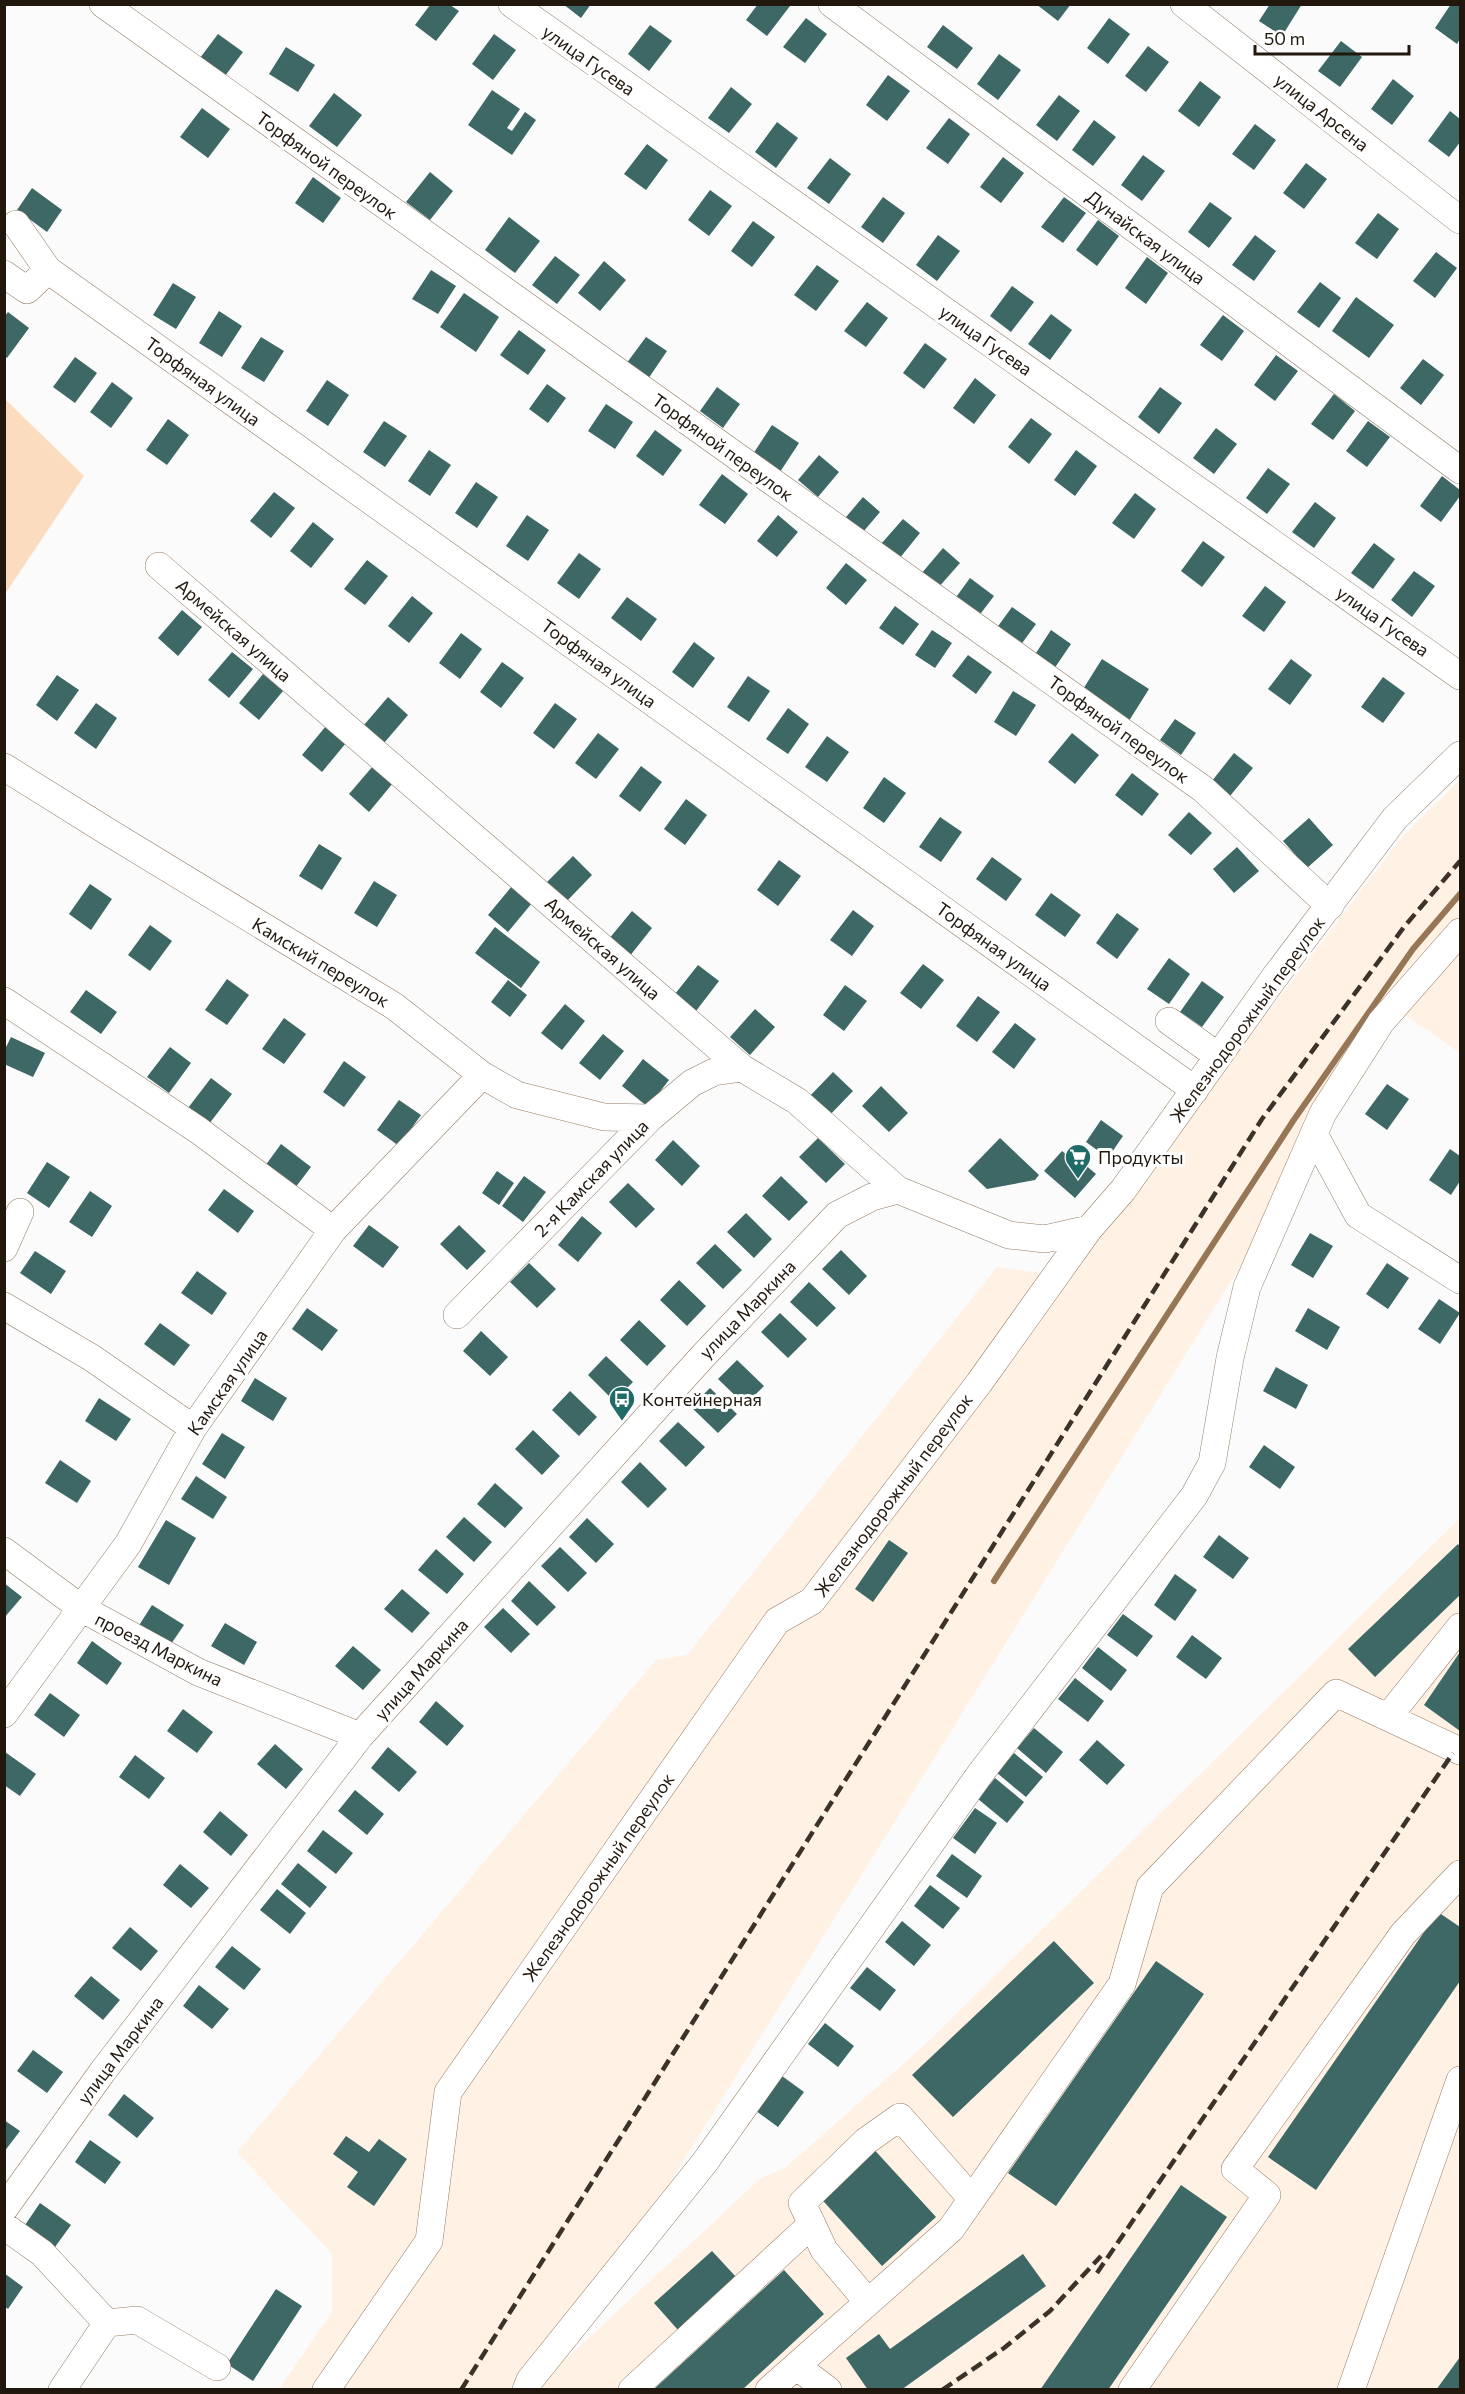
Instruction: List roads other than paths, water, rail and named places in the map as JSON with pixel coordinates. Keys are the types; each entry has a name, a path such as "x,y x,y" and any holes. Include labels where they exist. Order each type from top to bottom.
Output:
{"street":[{"name":"Торфяной переулок","path":"103,4 1203,789 1330,906"},
{"name":"улица Гусева","path":"512,4 1461,676"},
{"name":"Дунайская улица","path":"832,4 1461,470"},
{"name":"улица Арсена","path":"1184,4 1461,220"},
{"name":"Торфяная улица","path":"16,224 48,270 1195,1090"},
{"path":"4,274 27,290 48,270"},
{"name":"Армейская улица","path":"159,566 742,1068 797,1101 898,1190 1009,1235 1045,1239 1089,1229"},
{"name":"Железнодорожный переулок","path":"326,2390 429,2241 448,2092 777,1622 812,1601 979,1383 1089,1229 1123,1190 1274,978 1395,818 1461,755"},
{"name":"Камский переулок","path":"4,767 394,1006 482,1075 517,1095 603,1117 650,1118"},
{"path":"526,2390 530,2380 705,2162 980,1774 1194,1496 1212,1463 1230,1358 1247,1287 1323,1113 1381,1022 1461,932"},
{"path":"4,1001 198,1130 333,1230"},
{"path":"1169,1022 1218,1056"},
{"name":"2-я Камская улица","path":"458,1315 650,1118 692,1083 714,1072 742,1068"},
{"name":"Камская улица","path":"4,1714 128,1544 193,1428 333,1230 482,1075"},
{"path":"1314,1134 1358,1215 1461,1280"},
{"name":"улица Маркина","path":"4,2209 103,2071 360,1736 703,1356 837,1215 872,1197 898,1190"},
{"path":"4,1248 20,1212"},
{"path":"4,1306 92,1358 193,1428"},
{"name":"проезд Маркина","path":"4,1551 81,1608 198,1672 360,1736"},
{"path":"1388,1717 1461,1627"},
{"path":"769,2390 951,2229 1122,1984 1150,1887 1336,1693 1461,1751"},
{"path":"1132,2390 1267,2195 1235,2169 1404,1934 1461,1874"},
{"path":"1351,2390 1461,2080"},
{"path":"868,2302 824,2250 802,2203 866,2141 900,2117 972,2199"},
{"path":"632,2390 812,2224"},
{"path":"4,2226 42,2253 107,2323"},
{"path":"107,2323 138,2320 218,2367"},
{"path":"62,2390 107,2323"},
{"path":"795,2366 828,2390"}],"waterway":[{"path":"994,1581 1293,1121 1413,949 1460,894"}],"railway":[{"path":"461,2390 1262,1119 1404,927 1460,861"},
{"path":"1097,2273 1453,1753"},
{"path":"942,2390 1004,2348 1050,2311 1101,2256"}],"place":[{"name":"Продукты","path":"1078,1180"},
{"name":"Контейнерная","path":"622,1422"}]}
